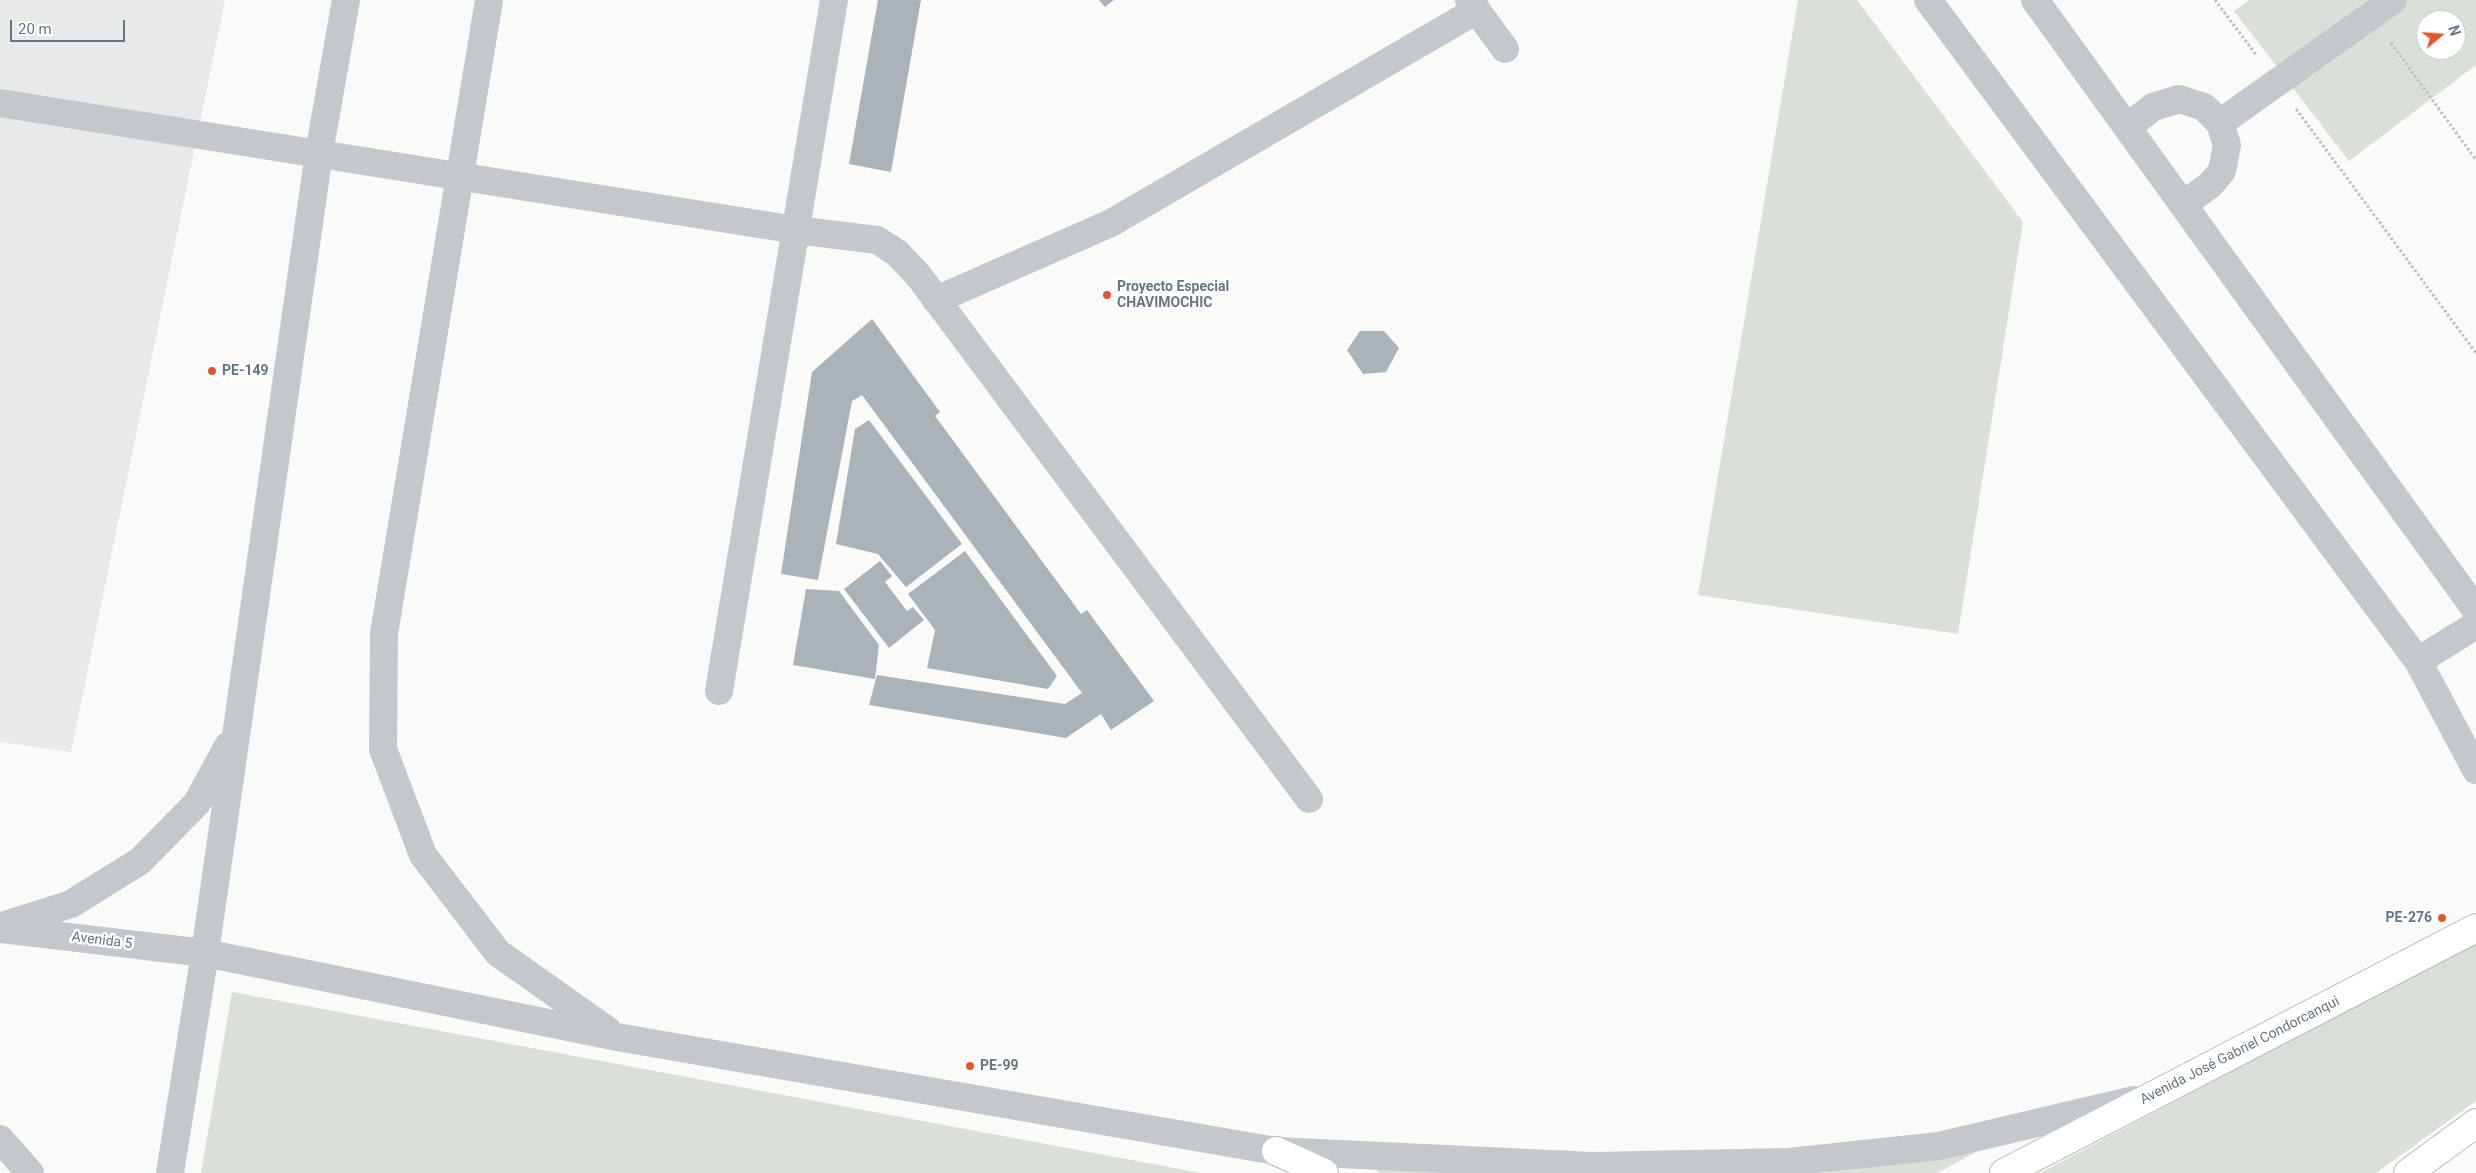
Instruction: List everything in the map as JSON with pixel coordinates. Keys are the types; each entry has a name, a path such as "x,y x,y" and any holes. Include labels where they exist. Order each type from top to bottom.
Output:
{"highway":[{"name":"Avenida José Gabriel Condorcanqui","path":"2004,1173 2476,928"},
{"path":"2408,1173 2476,1123"},
{"path":"1276,1151 1324,1173"}],"street":[{"path":"170,1173 205,953 318,152 346,0"},
{"path":"489,0 384,634 383,749 422,854 498,953 616,1037"},
{"path":"719,691 834,0"},
{"path":"1928,0 2418,661 2476,770"},
{"path":"2035,0 2476,610"},
{"path":"2220,123 2393,0"},
{"path":"936,300 1111,223 1473,5 1505,49"},
{"path":"2128,128 2153,107 2179,99 2204,107 2220,123 2227,145 2222,171 2210,185 2184,204"},
{"path":"0,103 318,152 796,230 877,240 897,253 918,275 1309,799"},
{"path":"2418,661 2476,625"},
{"path":"0,928 71,904 140,861 197,803 236,732"},
{"name":"Avenida 5","path":"0,928 205,953 616,1037 1276,1151 1593,1166 1789,1162 1939,1146 2148,1097"},
{"path":"0,1140 30,1173"}],"path":[{"path":"2215,0 2476,353"},
{"path":"2371,16 2476,160"}],"shaded area":[{"path":"0,0 225,0 71,752 0,742"},
{"path":"1798,0 1857,0 2023,222 1958,634 1698,595"},
{"path":"2249,0 2476,0 2476,65 2349,161 2234,11"},
{"path":"2476,942 2476,1101 2376,1173 2040,1173"},
{"path":"232,992 1201,1173 201,1173"},
{"path":"1976,1152 1937,1173 1824,1173"},
{"path":"1376,1170 1535,1173 1379,1173"}],"building":[{"path":"878,0 921,0 891,172 849,164"},
{"path":"1099,0 1114,0 1105,7"},
{"path":"872,319 940,412 935,416 1081,614 1087,610 1154,701 1111,730 1101,714 1066,738 869,705 877,675 1065,704 1082,693 862,395 852,401 818,580 781,574 812,372"},
{"path":"1360,331 1384,331 1399,348 1386,372 1363,374 1347,350"},
{"path":"869,420 962,544 906,587 878,554 836,544 855,429"},
{"path":"965,551 1057,676 1048,689 927,668 935,630 908,594"},
{"path":"880,561 892,576 885,582 907,611 913,607 924,620 889,648 844,589"},
{"path":"806,589 839,591 879,645 875,679 793,665"}],"place":[{"name":"Proyecto Especial CHAVIMOCHIC","path":"1107,295"},
{"name":"PE-149","path":"212,371"},
{"name":"PE-276","path":"2442,918"},
{"name":"PE-99","path":"970,1066"}]}
